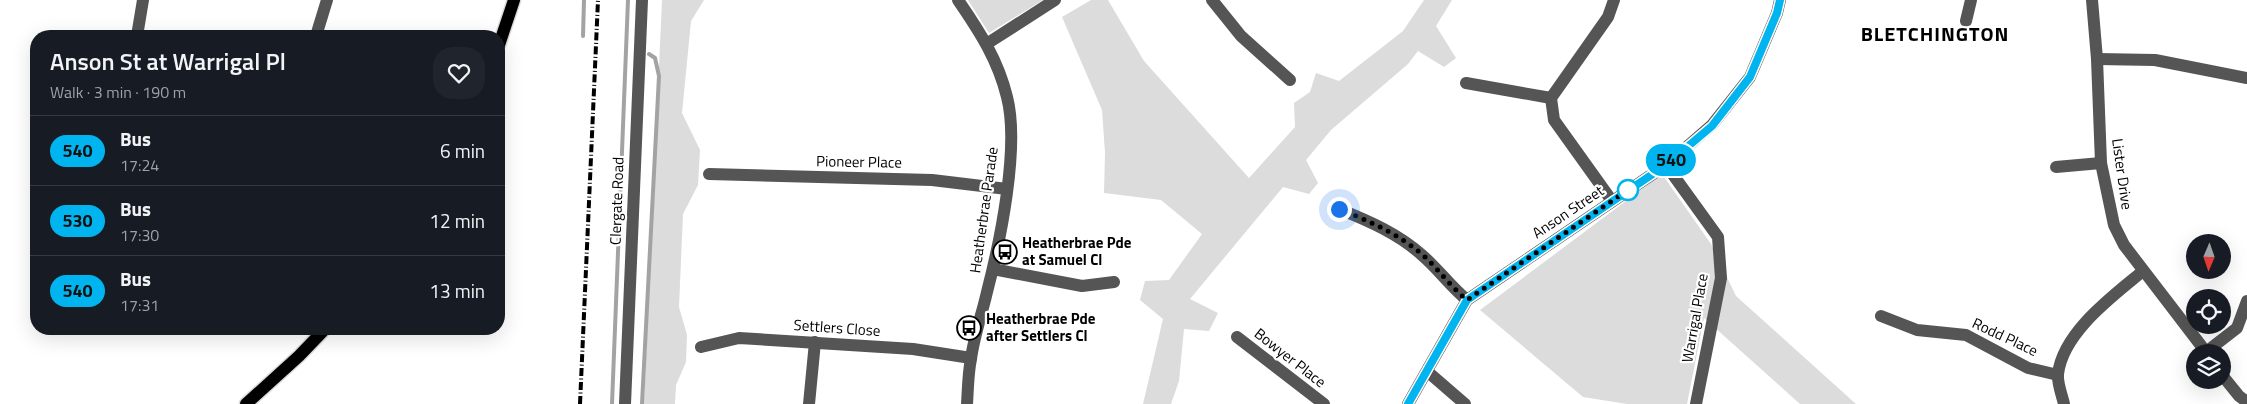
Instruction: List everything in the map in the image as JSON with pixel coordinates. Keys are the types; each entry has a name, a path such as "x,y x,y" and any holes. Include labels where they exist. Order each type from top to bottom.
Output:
{"main road":[{"path":"504,30 514,0"},
{"path":"246,404 319,335"}],"street":[{"path":"138,30 143,0"},
{"path":"318,30 327,0"},
{"name":"Clergate Road","path":"625,404 642,0"},
{"name":"Heatherbrae Parade","path":"958,0 988,43 1007,98 1010,160 993,269 971,358 967,404"},
{"path":"988,43 1055,0"},
{"path":"1212,0 1241,36 1290,80"},
{"path":"1612,201 1554,120 1551,98 1608,17 1614,0"},
{"name":"Anson Street","path":"1408,404 1428,372 1467,300 1666,165 1712,126 1750,77 1777,13 1780,0"},
{"path":"1966,21 1971,0"},
{"name":"Lister Drive","path":"2092,0 2097,59 2101,163 2114,225 2124,245 2200,344"},
{"path":"2097,59 2155,60 2247,78"},
{"path":"1466,83 1551,98"},
{"path":"2056,167 2101,163"},
{"name":"Warrigal Place","path":"1666,165 1718,237 1721,278 1696,404"},
{"name":"Pioneer Place","path":"710,174 932,180 1006,188"},
{"path":"1339,209 1373,222 1397,236 1423,256 1467,300"},
{"path":"993,269 1082,286 1114,282"},
{"path":"2064,404 2058,375 2064,352 2095,310 2143,271"},
{"path":"2216,344 2237,328 2247,302"},
{"name":"Rodd Place","path":"1881,316 1917,330 1966,335 2028,368 2058,375"},
{"name":"Bowyer Place","path":"1237,337 1324,404"},
{"name":"Settlers Close","path":"702,347 739,338 913,349 971,358"},
{"path":"809,404 815,342"},
{"path":"1428,372 1465,404"},
{"path":"2231,386 2247,402"}],"shaded area":[{"path":"662,0 704,0 691,21 682,113 700,150 698,185 683,214 679,307 687,335 686,362 676,385 675,404 644,404"},
{"path":"968,0 1043,0 989,33"},
{"path":"1091,0 1108,0 1144,61 1249,178 1295,127 1294,103 1310,92 1316,73 1339,81 1403,31 1424,0 1452,0 1436,26 1456,58 1444,67 1418,51 1408,64 1331,130 1306,160 1318,183 1309,194 1283,187 1190,299 1218,313 1209,331 1184,329 1179,381 1171,404 1143,404 1163,319 1140,300 1145,281 1169,280 1202,234 1161,200 1104,193 1105,153 1102,110 1062,17"},
{"path":"1662,174 1711,244 1736,296 1856,404 1800,404 1704,318 1687,404 1627,404 1583,397 1480,310"}],"waterway":[{"path":"583,36 584,0"},
{"path":"612,404 628,0"},
{"path":"642,404 659,76 655,58 649,54"}],"railway":[{"path":"580,404 598,0"}],"bus line":[{"name":"540","path":"1408,404 1428,372 1445,337 1467,300 1666,165 1712,126 1750,77 1777,13 1780,0"}],"place":[{"name":"Heatherbrae Pde at Samuel Cl","path":"1005,252"},
{"name":"Heatherbrae Pde after Settlers Cl","path":"969,328"}],"district":[{"name":"BLETCHINGTON","path":"1935,34"}],"route":[{"path":"1339,209 1373,222 1397,236 1423,256 1467,300 1628,190"}]}
